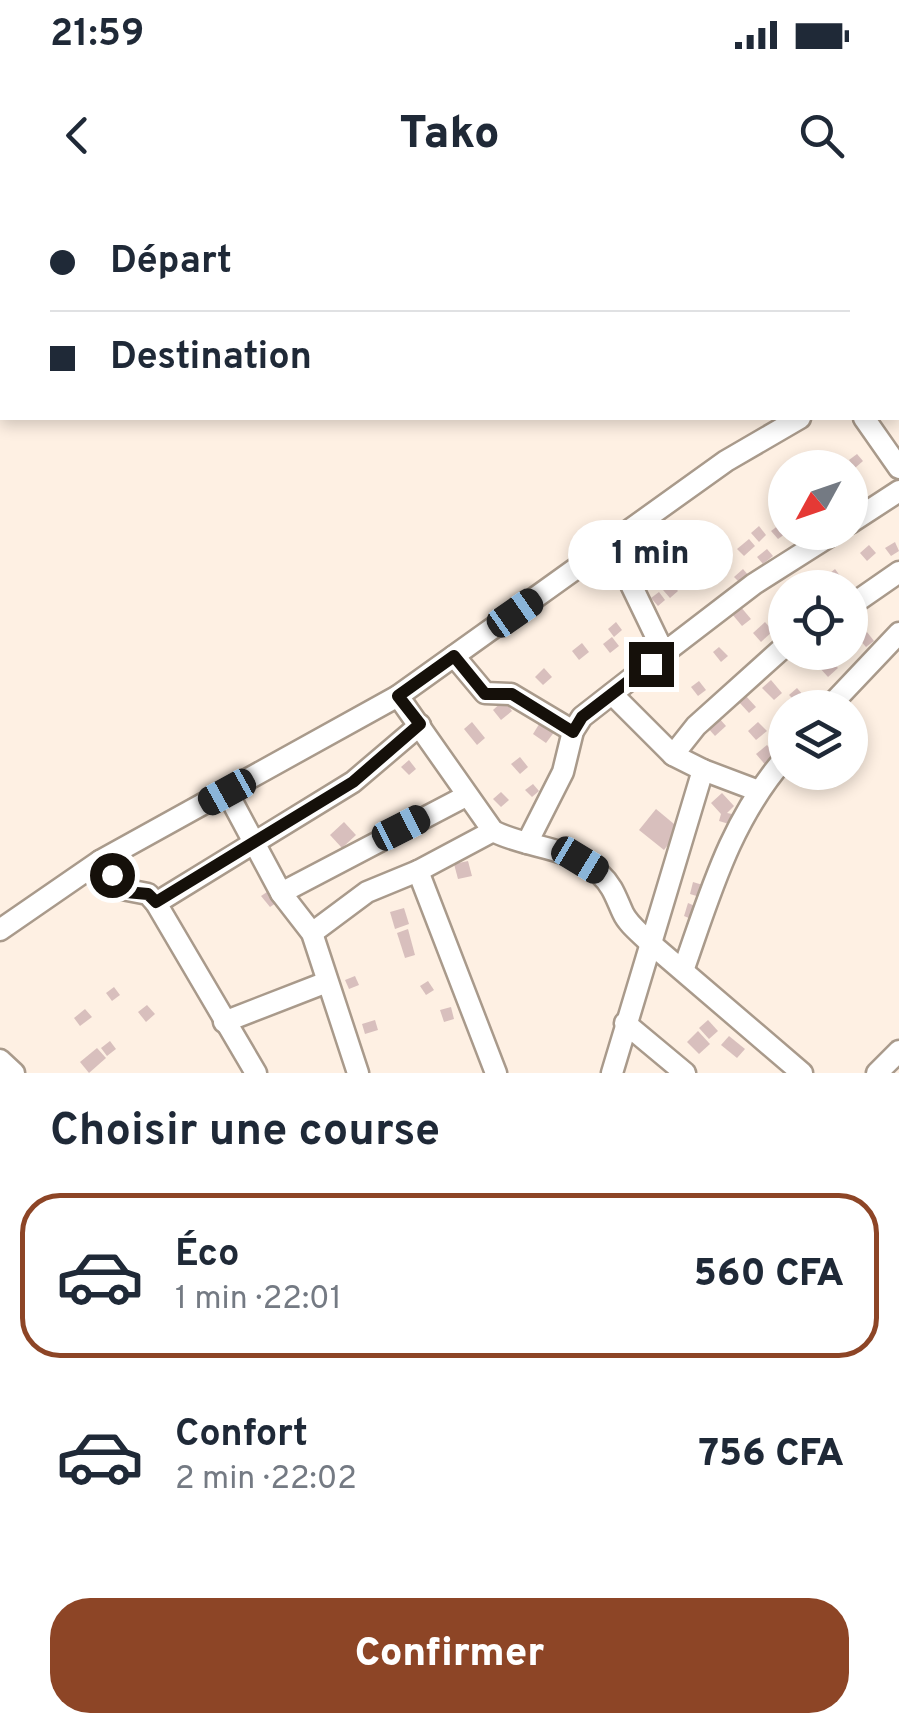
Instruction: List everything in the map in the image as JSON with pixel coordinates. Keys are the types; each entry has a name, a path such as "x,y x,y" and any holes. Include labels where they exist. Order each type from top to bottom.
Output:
{"street":[{"path":"0,930 100,862 398,696 726,461 797,420"},
{"path":"865,420 899,468"},
{"path":"868,511 899,491"},
{"path":"606,548 624,568 664,652"},
{"path":"527,843 563,772 573,732 582,717 754,584 808,550"},
{"path":"868,594 899,572"},
{"path":"845,690 899,633"},
{"path":"454,656 485,694 512,694 573,732"},
{"path":"673,756 696,726 768,661"},
{"path":"612,694 673,756 756,790"},
{"path":"398,696 493,831 562,850 597,871 620,900 628,921 649,942 684,968 802,1073"},
{"path":"156,902 353,782 420,724"},
{"path":"612,1073 703,770"},
{"path":"684,968 729,844 756,790 768,777"},
{"path":"227,792 280,893 312,933 358,1073"},
{"path":"280,893 466,796"},
{"path":"312,933 368,892 418,871 493,831"},
{"path":"100,862 126,892 148,894 156,902 256,1073"},
{"path":"418,871 496,1073"},
{"path":"224,1022 327,982"},
{"path":"625,1023 685,1073"},
{"path":"877,1073 899,1051"},
{"path":"0,1060 14,1073"}],"building":[{"path":"759,526 766,535 759,542 751,533"},
{"path":"749,539 755,546 744,556 737,549"},
{"path":"895,542 899,551 891,556 885,548"},
{"path":"868,546 876,553 867,561 860,553 868,550"},
{"path":"767,549 773,556 763,564 757,557"},
{"path":"693,565 702,575 691,585 682,575"},
{"path":"743,569 749,576 740,583 734,577"},
{"path":"671,583 678,591 670,598 663,590"},
{"path":"659,592 665,600 658,606 651,598"},
{"path":"740,606 751,619 742,626 732,614"},
{"path":"616,622 622,630 614,637 608,629"},
{"path":"765,622 768,625 768,636 761,642 753,633"},
{"path":"612,637 619,646 610,653 603,644"},
{"path":"582,643 589,652 579,660 572,651"},
{"path":"719,647 728,656 721,662 713,652"},
{"path":"639,648 647,657 638,665 630,656"},
{"path":"544,668 552,677 543,685 535,677"},
{"path":"771,680 779,690 768,690 768,694 762,688"},
{"path":"699,681 706,690 698,696 691,687"},
{"path":"745,695 756,707 749,713 738,701"},
{"path":"504,700 512,711 501,720 493,710"},
{"path":"718,717 726,726 715,736 707,727"},
{"path":"541,721 555,731 546,743 533,734"},
{"path":"472,722 485,738 477,745 464,729"},
{"path":"758,722 767,731 756,740 748,731"},
{"path":"768,746 768,768 756,754"},
{"path":"520,757 528,767 520,774 511,764"},
{"path":"409,760 416,769 409,775 401,767"},
{"path":"533,784 539,791 532,797 525,790"},
{"path":"501,792 509,800 501,807 493,799"},
{"path":"722,793 734,806 727,813 732,814 729,824 719,821 721,814 711,803"},
{"path":"656,809 680,829 664,850 639,830"},
{"path":"344,822 356,835 342,848 330,835"},
{"path":"468,861 472,876 458,879 454,864"},
{"path":"693,882 706,886 703,898 690,894"},
{"path":"267,892 276,903 270,907 261,896"},
{"path":"688,903 695,906 691,919 684,916"},
{"path":"404,908 409,924 395,929 390,912"},
{"path":"408,929 415,955 405,958 397,933"},
{"path":"355,976 359,985 349,989 345,980"},
{"path":"428,981 434,990 426,995 420,986"},
{"path":"114,987 120,995 112,1001 106,993"},
{"path":"147,1005 155,1014 146,1022 138,1012"},
{"path":"451,1007 454,1019 444,1022 440,1010"},
{"path":"85,1009 92,1017 80,1026 74,1018"},
{"path":"375,1020 378,1030 365,1034 362,1024"},
{"path":"708,1020 718,1031 709,1039 699,1028"},
{"path":"698,1031 710,1044 699,1054 687,1042"},
{"path":"729,1036 745,1049 737,1058 721,1045"},
{"path":"110,1041 116,1049 107,1056 101,1048"},
{"path":"97,1048 106,1058 89,1073 80,1062"}],"route":[{"path":"112,875 126,892 148,894 156,902 353,782 420,724 398,696 454,656 485,694 512,694 573,732 582,717 651,664"}]}
